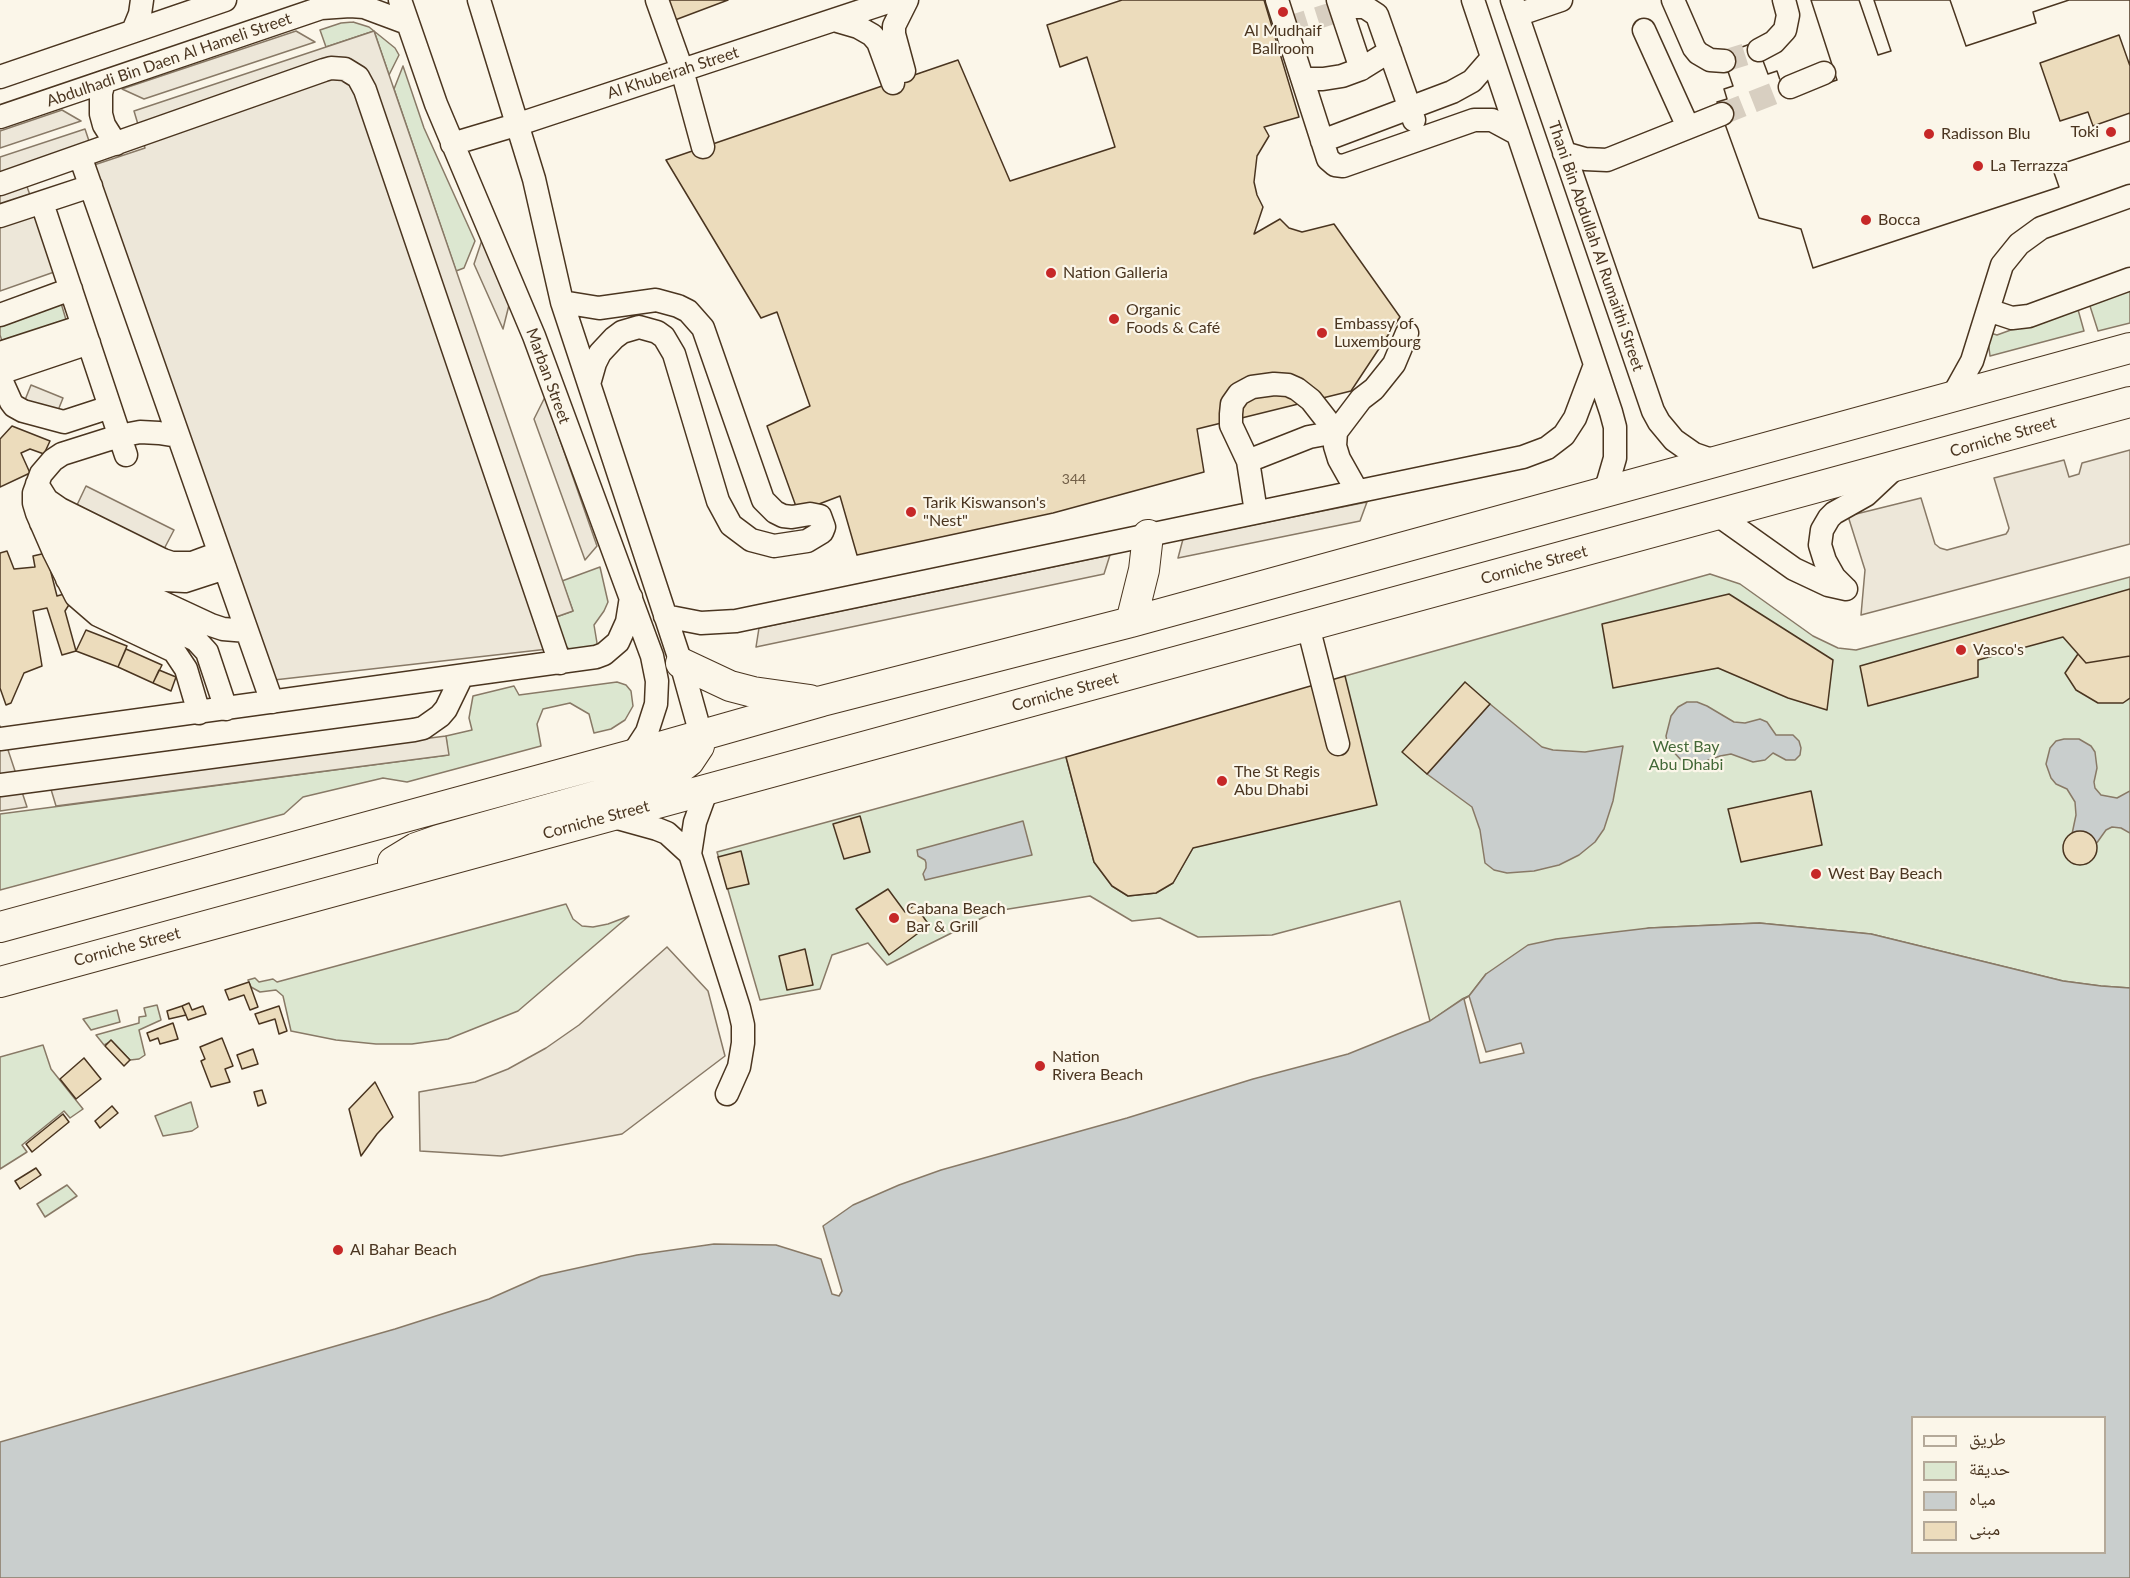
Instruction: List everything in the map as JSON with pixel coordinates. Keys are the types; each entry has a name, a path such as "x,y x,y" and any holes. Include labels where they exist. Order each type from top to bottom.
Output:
{"main road":[{"path":"0,927 822,701 1131,622 2130,348"},
{"name":"Corniche Street","path":"0,982 2130,402"},
{"path":"1131,622 1144,570 1148,535"},
{"path":"681,663 730,686 753,692 822,701"},
{"path":"370,881 405,854 438,840 670,775 690,761 699,746 702,735"}],"street":[{"path":"134,31 142,0"},
{"path":"0,77 134,31 179,7 225,0"},
{"name":"Marban Street","path":"400,0 436,104 534,336 652,656 657,694 647,732 632,755"},
{"path":"479,0 519,124 562,302 681,663 702,735"},
{"path":"657,0 682,70 703,147"},
{"name":"Al Khubeirah Street","path":"452,144 682,70 844,11 894,0"},
{"path":"844,11 858,27 872,35 878,42 900,80 894,26 907,0"},
{"path":"1277,0 1328,159 1335,165 1343,166 1465,122 1483,119 1501,123 1518,134"},
{"path":"1473,0 1611,412 1616,442 1612,470 1602,493"},
{"path":"1515,8 1561,0"},
{"path":"1673,0 1698,53 1710,60 1724,61"},
{"path":"1759,50 1774,42 1785,30 1788,15 1784,0"},
{"path":"1361,69 1345,4 1365,7 1377,15 1421,139"},
{"name":"Abdulhadi Bin Daen Al Hameli Street","path":"0,117 321,8 364,7 407,23"},
{"name":"Thani Bin Abdullah Al Rumaithi Street","path":"1515,8 1653,411 1674,440 1694,454 1717,462"},
{"path":"1644,30 1688,128"},
{"path":"1303,79 1323,79 1361,69 1390,51"},
{"path":"1322,141 1462,88 1472,81 1492,58"},
{"path":"0,183 331,68 345,69 358,77 365,90 560,663"},
{"path":"1790,87 1824,73"},
{"path":"104,82 101,93 101,114 116,144"},
{"path":"1564,153 1585,159 1607,160 1722,114"},
{"path":"80,156 272,702"},
{"path":"1579,196 1607,160"},
{"path":"0,216 91,186"},
{"path":"1952,397 1972,361 2002,265 2019,244 2041,228 2130,195"},
{"path":"42,203 117,429"},
{"path":"1989,310 2004,317 2029,316 2130,279"},
{"path":"0,315 71,289"},
{"path":"562,302 599,308 645,301 668,302 688,312 703,328 763,500 768,507 783,516 810,514 820,516 824,527 818,536 795,544 774,546 750,540 730,525 718,501 674,354 664,337 657,332 639,327 614,338 600,353 591,373 590,384"},
{"path":"674,354 703,328"},
{"path":"1357,491 1339,459 1335,446 1336,432 1361,399 1374,389 1394,364 1407,333"},
{"path":"86,334 1,365 2,382 11,402 18,409 64,422 178,436"},
{"path":"665,616 701,623 736,621 1523,456 1547,448 1564,435 1575,418 1595,365"},
{"path":"1256,513 1248,461 1231,425 1232,404 1239,394 1252,387 1274,384 1297,389 1311,400 1336,432"},
{"path":"0,409 12,420 57,435 117,429"},
{"path":"117,429 62,454 46,466 37,484 34,503 54,552 76,596 98,615 174,651 186,669 198,713"},
{"path":"1248,461 1309,437 1336,432"},
{"path":"1718,515 1794,569 1828,585 1846,589 1834,577 1825,561 1820,544 1822,530 1834,513 1866,495 1897,466"},
{"path":"37,484 47,500 60,509 163,560 172,563 192,563 222,560"},
{"path":"41,523 165,580 185,581 222,560"},
{"path":"54,552 211,625 223,629 247,631"},
{"path":"67,579 196,640 207,652 226,709"},
{"path":"0,739 596,657 612,649 618,642 625,629 631,596"},
{"path":"1308,626 1338,744"},
{"path":"0,785 414,730 432,723 440,716 446,709 462,676"},
{"path":"707,789 695,822 690,854 739,1008 742,1025 741,1061 727,1094"},
{"path":"609,816 667,833 690,854"}],"green space":[{"path":"353,22 374,31 326,47 320,30 341,23"},
{"path":"374,31 395,48 399,55 389,75"},
{"path":"403,66 424,128 475,241 464,268 456,271 394,89"},
{"path":"2130,290 2130,323 2098,331 2089,303"},
{"path":"61,303 67,323 3,344 0,322"},
{"path":"2077,306 2084,331 1990,356 1987,332 1997,335"},
{"path":"600,567 608,602 594,625 598,649 571,650 566,647 556,617 573,611 562,581"},
{"name":"West Bay Abu Dhabi","path":"1710,574 1740,584 1813,636 1838,648 1856,650 2130,577 2130,988 2063,981 1871,934 1759,923 1649,928 1486,974 1469,996 1430,1021 1400,901 1272,935 1198,937 1160,918 1132,921 1090,896 996,911 887,965 868,943 832,955 820,989 760,1000 717,852 1066,757 1094,862 1112,886 1128,896 1156,893 1173,883 1193,848 1345,676"},
{"path":"617,682 626,685 631,691 633,706 625,720 611,729 594,733 589,714 570,703 543,709 537,724 541,746 407,782 383,778 303,797 284,814 0,890 0,814 448,755 446,736 472,730 469,718 473,696 514,686 519,695"},
{"path":"566,904 573,919 582,926 593,927 608,924 629,916 518,1011 448,1039 412,1044 376,1044 336,1040 291,1031 283,996 276,990 260,992 251,987 248,980 255,978 259,982 273,979 277,982"},
{"path":"157,1005 161,1020 139,1030 145,1055 139,1059 130,1060 112,1041 104,1045 96,1035 139,1023 139,1017 146,1016 144,1008"},
{"path":"117,1010 120,1022 91,1030 83,1019"},
{"path":"43,1045 51,1069 83,1109 70,1118 64,1111 22,1145 27,1152 0,1169 0,1057"},
{"path":"191,1102 198,1127 192,1131 163,1136 155,1116"},
{"path":"67,1185 77,1196 45,1217 37,1204"}],"shaded area":[{"path":"296,31 315,42 144,99 122,89"},
{"path":"374,31 573,611 556,617 566,647 274,680 91,166 145,148 134,111"},
{"path":"62,110 81,121 0,148 0,131"},
{"path":"85,129 90,144 20,167 57,271 0,291 0,157"},
{"path":"483,237 510,301 503,329 474,264"},
{"path":"31,385 63,398 57,413 25,400"},
{"path":"545,397 597,546 585,560 534,419"},
{"path":"2130,450 2130,544 1861,615 1865,570 1848,516 1921,498 1935,544 1947,550 2006,534 2008,531 1994,478 2064,460 2069,477 2079,474 2082,463"},
{"path":"86,486 174,530 164,549 77,505"},
{"path":"1367,502 1360,521 1178,558 1183,539"},
{"path":"1110,555 1104,574 756,647 759,628"},
{"path":"0,726 27,807 0,811"},
{"path":"446,736 449,755 56,806 50,786"},
{"path":"667,947 708,991 725,1056 622,1134 501,1156 420,1151 419,1092 475,1082 508,1069 546,1048 579,1025"}],"water":[{"path":"1687,702 1697,702 1707,706 1734,722 1745,723 1760,719 1767,722 1776,735 1793,735 1799,741 1800,755 1795,760 1786,760 1773,753 1765,760 1753,762 1731,754 1703,762 1682,761 1668,746 1666,736 1671,716 1678,707"},
{"path":"1490,704 1542,747 1585,752 1623,746 1613,801 1604,829 1595,842 1579,855 1559,865 1534,871 1507,873 1494,870 1485,863 1480,830 1472,807 1427,774"},
{"path":"2079,739 2091,746 2095,752 2097,768 2094,782 2095,788 2101,795 2117,798 2130,791 2130,833 2121,828 2112,827 2106,830 2096,844 2091,835 2081,832 2072,834 2076,815 2075,802 2067,789 2056,784 2051,778 2046,764 2050,748 2056,741"},
{"path":"1023,821 1032,855 925,880 923,874 926,863 918,856 917,850"},
{"path":"1759,923 1871,934 2063,981 2130,988 2130,1578 0,1578 0,1442 395,1329 489,1299 541,1276 637,1255 714,1244 776,1245 821,1259 832,1294 839,1296 842,1291 823,1226 853,1205 941,1170 1127,1118 1253,1079 1348,1054 1430,1021 1469,996 1486,974 1528,945 1556,939 1649,928"}],"pier":[{"path":"1469,996 1486,1052 1521,1043 1524,1053 1480,1063 1464,999"}],"building":[{"path":"668,0 728,0 675,20"},
{"name":"Nation Galleria","path":"1122,0 1264,0 1299,117 1264,127 1269,136 1257,156 1254,182 1263,207 1254,234 1280,219 1289,228 1302,232 1334,224 1400,317 1351,391 1197,429 1204,472 1053,513 857,555 840,496 798,512 767,426 810,406 777,312 761,318 666,160 958,60 1010,181 1115,147 1087,57 1060,67 1047,25"},
{"name":"Radisson Blu","path":"1811,0 1859,0 1878,55 1891,51 1874,0 1950,0 1966,46 2036,23 2033,12 2069,0 2130,0 2130,66 2119,35 2040,63 2060,121 2088,112 2093,126 2130,113 2130,141 2052,167 2059,187 1813,268 1801,229 1759,218 1717,102 1727,99 1724,89 1733,86 1722,54 1756,42 1768,74 1777,71 1780,80 1787,78 1793,95 1837,80"},
{"name":"Radisson Blu","path":"1811,0 1859,0 1878,55 1891,51 1874,0 1950,0 1966,46 2036,23 2033,12 2069,0 2130,0 2130,141 2052,167 2059,187 1813,268 1801,229 1759,218 1717,102 1727,99 1724,89 1733,86 1722,54 1756,42 1768,74 1777,71 1780,80 1787,78 1793,95 1837,80"},
{"path":"12,426 50,441 44,454 30,449 21,453 30,473 0,487 0,439"},
{"path":"7,551 14,569 35,567 33,556 46,553 57,596 71,592 72,600 65,611 76,651 62,655 47,608 33,611 42,666 24,673 11,703 6,705 0,688 0,553"},
{"path":"2130,589 2130,656 2086,663 2063,637 1978,660 1978,677 1868,706 1860,666"},
{"path":"1729,594 1833,660 1827,710 1788,698 1718,668 1613,688 1602,624"},
{"path":"86,630 127,646 118,667 76,651"},
{"path":"126,649 162,665 153,683 118,667"},
{"path":"2078,654 2086,663 2130,656 2130,698 2123,703 2098,703 2076,690 2065,673"},
{"path":"159,670 176,677 171,691 153,683"},
{"name":"The St Regis Abu Dhabi","path":"1345,676 1377,805 1193,848 1173,883 1156,893 1128,896 1112,886 1094,862 1066,757"},
{"path":"1465,682 1490,704 1427,774 1402,752"},
{"path":"1811,791 1822,845 1741,862 1728,809"},
{"path":"860,816 870,852 844,859 833,824"},
{"path":"2080,831 2092,836 2097,848 2092,860 2080,865 2068,860 2063,848 2068,836"},
{"path":"741,851 749,884 727,889 718,857"},
{"name":"Cabana Beach Bar & Grill","path":"888,889 905,912 915,905 929,925 889,955 856,909"},
{"path":"805,949 813,985 787,990 779,956"},
{"path":"249,982 258,1007 250,1010 244,995 229,1000 225,990"},
{"path":"189,1003 192,1010 203,1006 206,1014 188,1020 182,1006"},
{"path":"182,1006 186,1015 169,1019 167,1011"},
{"path":"279,1006 287,1031 279,1034 275,1019 259,1024 255,1014"},
{"path":"173,1023 178,1039 160,1044 158,1038 150,1041 147,1033"},
{"path":"222,1038 233,1066 225,1069 230,1082 211,1087 201,1061 205,1059 200,1047"},
{"path":"111,1040 130,1060 124,1066 105,1046"},
{"path":"253,1049 258,1064 242,1069 237,1055"},
{"path":"84,1058 101,1079 76,1099 60,1079"},
{"path":"375,1082 393,1117 361,1156 349,1109"},
{"path":"262,1090 266,1103 258,1106 254,1092"},
{"path":"112,1106 118,1113 100,1128 95,1121"},
{"path":"63,1114 69,1122 32,1152 26,1144"},
{"path":"36,1168 41,1175 20,1189 15,1181"}],"tunnel":[{"path":"1286,28 1352,7"},
{"path":"1724,61 1759,50"},
{"path":"1722,114 1790,87"}],"place":[{"name":"Al Mudhaif Ballroom","path":"1283,12"},
{"name":"Toki","path":"2111,132"},
{"name":"Radisson Blu","path":"1929,134"},
{"name":"La Terrazza","path":"1978,166"},
{"name":"Bocca","path":"1866,220"},
{"name":"Nation Galleria","path":"1051,273"},
{"name":"Organic Foods & Café","path":"1114,319"},
{"name":"Embassy of Luxembourg","path":"1322,333"},
{"name":"Tarik Kiswanson's \"Nest\"","path":"911,512"},
{"name":"Vasco's","path":"1961,650"},
{"name":"The St Regis Abu Dhabi","path":"1222,781"},
{"name":"West Bay Beach","path":"1816,874"},
{"name":"Cabana Beach Bar & Grill","path":"894,918"},
{"name":"Nation Rivera Beach","path":"1040,1066"},
{"name":"Al Bahar Beach","path":"338,1250"}]}
